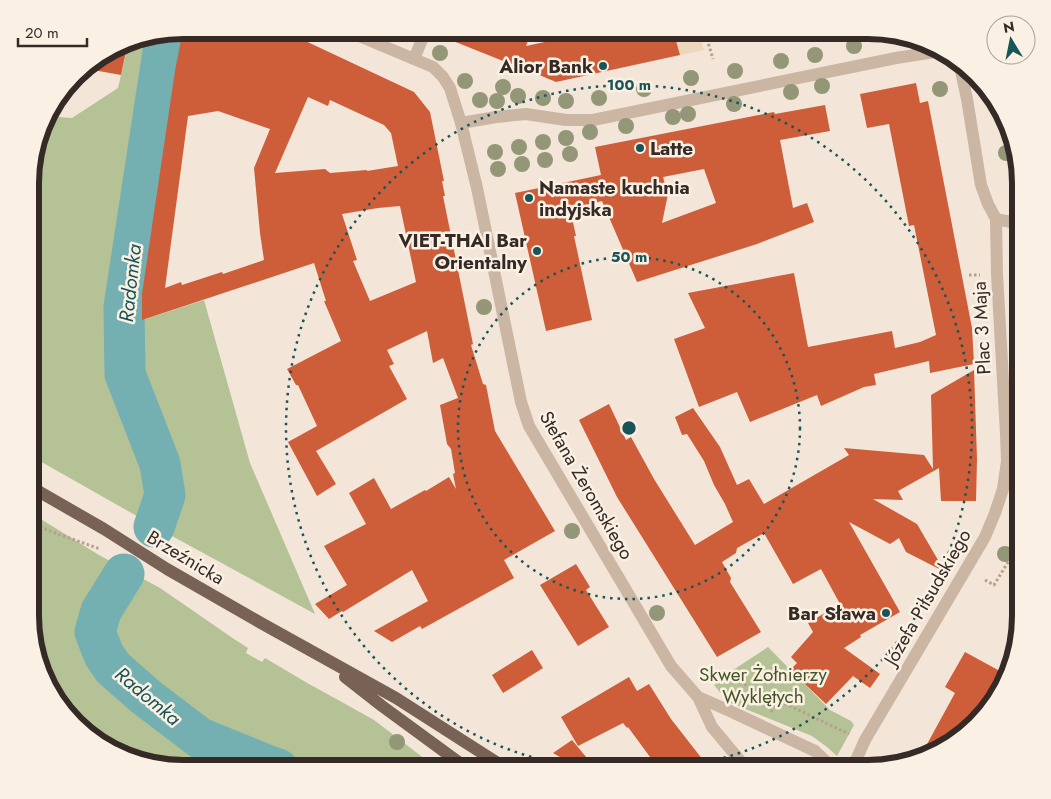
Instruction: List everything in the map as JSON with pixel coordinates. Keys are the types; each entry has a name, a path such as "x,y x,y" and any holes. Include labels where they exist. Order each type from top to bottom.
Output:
{"main road":[{"name":"Brzeźnicka","path":"39,492 104,529 167,569 396,698 493,760"},
{"name":"Brzeźnicka","path":"322,658 382,706 456,760"}],"street":[{"name":"Stefana Żeromskiego","path":"366,39 433,67 450,88 477,188 521,402 529,426 671,666 698,697"},
{"path":"414,59 422,39"},
{"path":"461,124 496,116 526,114 566,120 593,120 929,53"},
{"name":"Plac 3 Maja","path":"962,74 981,186 996,219 997,274 1006,434"},
{"path":"996,219 1012,222"},
{"name":"Józefa Piłsudskiego","path":"856,760 865,740 985,536 995,514 1003,488 1007,461 1006,434"},
{"path":"698,697 712,726 740,760"},
{"path":"698,697 815,751 824,760"}],"path":[{"path":"707,39 713,59"},
{"path":"969,275 983,275"},
{"path":"39,526 108,552"},
{"path":"985,580 994,585 1012,556"},
{"path":"707,670 725,675 852,735"}],"green space":[{"path":"164,41 172,45 133,323 204,300 250,463 315,614 39,461 40,164 46,137 55,117 72,118 118,88 127,51 137,46"},
{"path":"39,518 99,555 160,588 248,648 246,653 262,662 265,658 374,720 426,760 174,760 146,755 128,749 103,736 75,711 63,696 50,671 44,653 39,625"},
{"name":"Skwer Żołnierzy Wyklętych","path":"768,647 830,710 851,721 854,725 837,756 812,736 728,702 714,685 727,674"}],"shaded area":[{"path":"676,39 701,39 704,50 680,55"}],"building":[{"path":"181,39 301,39 414,92 430,112 444,181 442,181 445,196 443,196 473,344 471,345 483,384 486,385 495,431 555,531 504,560 514,578 422,629 420,626 392,642 374,631 428,601 412,570 329,619 315,604 347,585 324,546 366,524 349,493 374,478 391,509 449,477 456,489 451,449 447,444 440,405 458,398 443,358 433,363 427,331 387,350 394,364 389,366 407,399 316,451 336,484 317,496 288,442 317,426 298,385 296,385 287,369 341,341 324,301 326,301 314,263 142,320 142,294","holes":["308,97 328,106 330,100 384,125 391,133 398,166 367,171 330,173 325,169 275,173","218,111 270,129 254,168 264,260 223,274 222,272 182,285 181,282 165,288 188,116","400,206 416,282 370,301 353,261 357,260 342,214"]},
{"path":"448,39 529,39 526,46 559,39 676,39 680,55 556,82"},
{"path":"126,51 121,75 94,70 111,58"},
{"path":"916,83 920,103 928,101 972,328 974,364 930,373 929,361 874,374 876,385 864,387 821,406 817,395 750,422 737,392 699,407 674,339 705,328 688,293 794,273 808,347 892,331 895,348 920,342 936,335 914,225 909,226 889,124 867,128 860,94"},
{"path":"825,105 830,131 780,140 793,208 807,203 814,222 757,244 637,282 602,201 570,209 592,320 546,331 515,193 601,175 595,147 774,112 775,114","holes":["704,169 716,203 662,223 668,194 663,177"]},
{"path":"974,370 977,459 976,501 941,501 939,468 898,491 903,500 873,499 917,524 945,572 906,552 899,538 890,544 849,522 900,612 860,635 861,637 844,648 880,674 870,688 853,676 826,704 790,670 797,663 791,657 813,632 808,623 840,604 821,569 793,584 764,533 737,548 736,553 722,562 731,578 730,582 761,632 717,657 617,497 579,420 609,404 626,440 631,437 654,479 695,545 733,522 704,461 687,434 682,435 675,417 693,408 720,447 737,485 749,479 764,504 849,455 844,448 924,455 933,469 931,395"},
{"path":"576,564 590,587 586,590 609,627 578,646 540,585"},
{"path":"532,650 543,668 503,693 492,675"},
{"path":"965,652 1001,672 988,696 970,718 948,736 925,748 955,693 945,687"},
{"path":"629,677 637,691 649,684 671,719 703,760 646,760 650,757 623,723 578,746 561,717"},
{"path":"572,740 589,760 565,760 553,753"}],"waterway":[{"name":"Radomka","path":"154,527 165,495 160,464 125,374 124,307 165,40"},
{"name":"Radomka","path":"124,574 101,611 95,632 104,655 113,668 146,697 200,738 254,760"}],"place":[{"name":"Alior Bank","path":"603,66"},
{"name":"Latte","path":"640,148"},
{"name":"Namaste kuchnia indyjska","path":"529,198"},
{"name":"VIET-THAI Bar Orientalny","path":"537,251"},
{"name":"Bar Sława","path":"886,613"}]}
